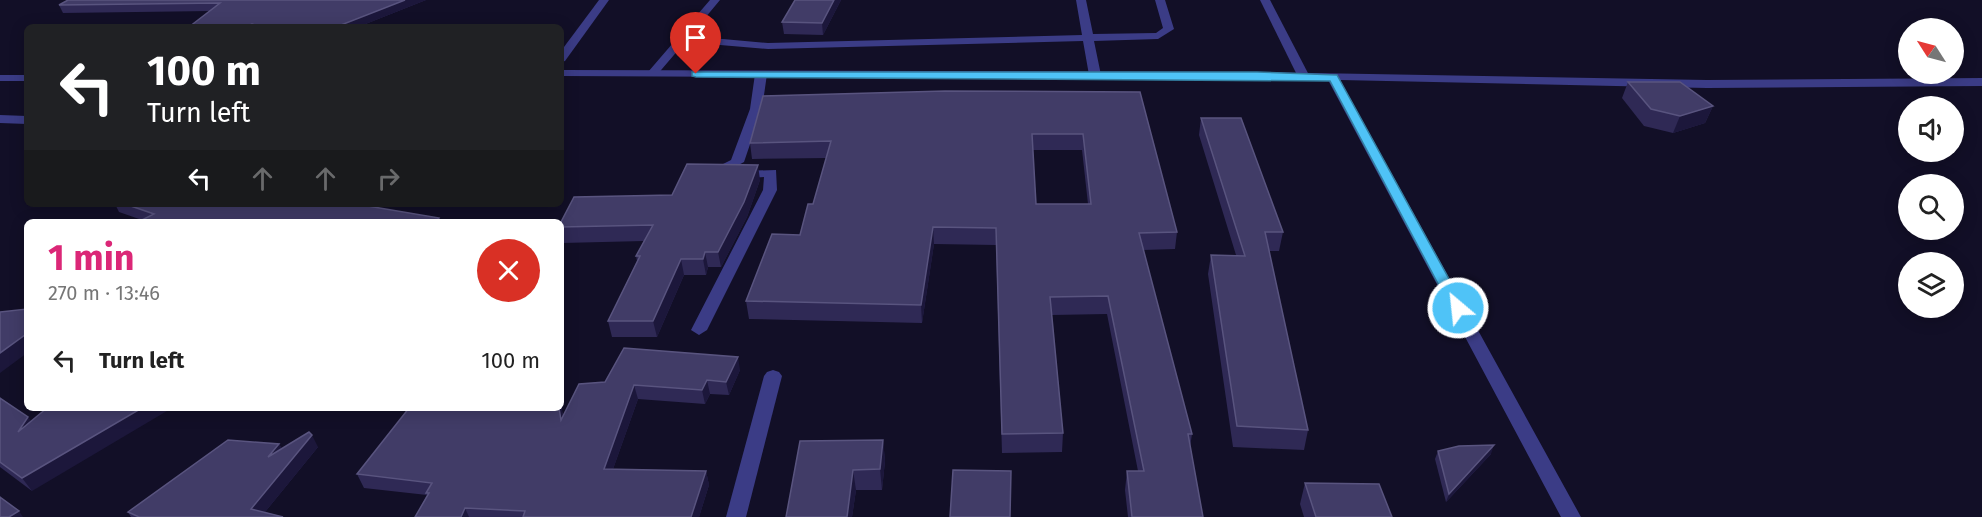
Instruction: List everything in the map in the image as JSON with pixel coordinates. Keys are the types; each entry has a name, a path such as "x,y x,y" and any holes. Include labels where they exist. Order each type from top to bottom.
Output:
{"street":[{"path":"564,55 604,0"},
{"path":"652,74 715,0"},
{"path":"1081,0 1095,75"},
{"path":"682,39 768,46 1158,36 1169,29 1160,0"},
{"path":"1265,0 1304,76"},
{"path":"564,73 1304,76 1707,84 1982,82"},
{"path":"699,330 770,190 771,173 737,175 725,170 724,167 737,162 756,109 761,74"},
{"path":"0,78 24,78"},
{"path":"1333,78 1571,517"},
{"path":"0,119 24,120"},
{"path":"736,517 773,376"}],"building":[{"path":"68,0 405,0 344,24 193,24 220,3 59,5"},
{"path":"795,0 834,0 822,23 782,22"},
{"path":"1628,82 1680,82 1713,106 1680,116 1651,109"},
{"path":"945,91 1140,92 1177,232 1139,233 1192,434 1188,434 1203,517 1132,517 1127,471 1144,471 1108,296 1050,297 1063,433 1002,434 996,228 933,227 921,305 746,301 772,234 800,235 808,204 813,204 831,141 750,143 763,96","holes":["1032,134 1083,134 1091,204 1036,204"]},
{"path":"1201,118 1241,118 1283,232 1265,232 1308,430 1237,426 1211,255 1245,256"},
{"path":"687,164 758,165 744,202 718,252 705,252 703,259 681,259 653,321 608,321 640,256 636,256 653,225 564,227 563,219 574,197 672,195"},
{"path":"134,207 374,207 439,218 144,219 154,214"},
{"path":"24,309 24,336 0,353 0,312"},
{"path":"624,348 738,357 726,382 707,380 702,390 634,385 604,469 706,471 691,517 523,517 525,511 465,508 461,517 415,517 432,483 357,474 407,411 560,411 561,420 579,384 605,382"},
{"path":"0,398 28,417 18,432 43,411 137,411 22,478 0,462"},
{"path":"309,432 312,435 251,509 283,517 139,517 128,512 228,440 279,444 268,457"},
{"path":"883,440 880,469 853,470 847,517 786,517 800,441"},
{"path":"1494,445 1449,494 1438,451 1459,446"},
{"path":"953,470 1011,471 1010,517 950,517"},
{"path":"1305,483 1379,484 1392,517 1316,517"},
{"path":"0,497 19,511 9,517 0,517"}],"route":[{"path":"696,74 1257,75 1333,78 1458,308"}]}
